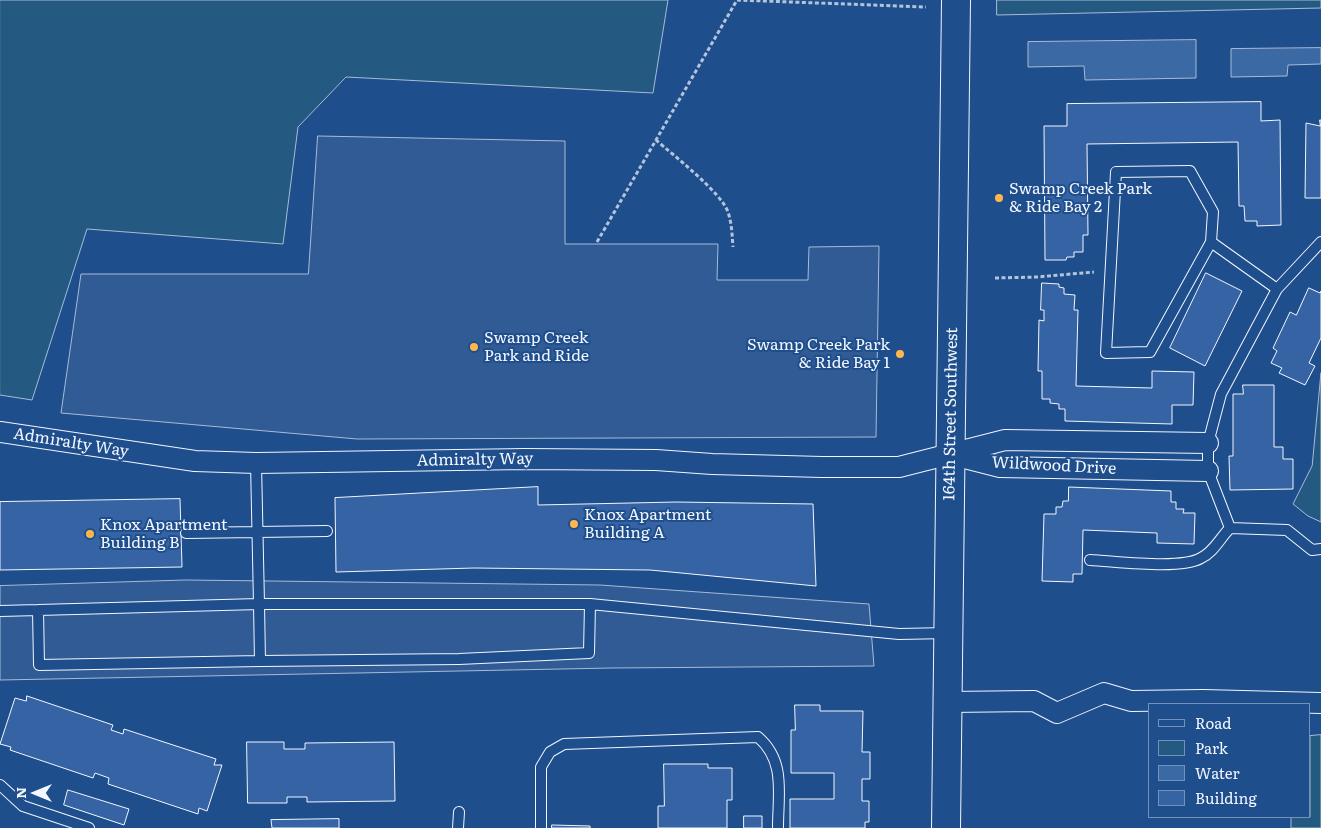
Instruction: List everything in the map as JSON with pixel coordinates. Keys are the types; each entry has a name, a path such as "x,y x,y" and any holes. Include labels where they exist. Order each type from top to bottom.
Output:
{"main road":[{"name":"164th Street Southwest","path":"946,828 956,0"}],"street":[{"name":"Admiralty Way","path":"0,432 195,461 256,463 525,459 656,460 712,464 899,467 951,455"},
{"name":"Wildwood Drive","path":"951,455 1005,440 1208,443"},
{"name":"Wildwood Drive","path":"951,455 1000,467 1208,471"},
{"path":"948,702 1034,701 1057,713 1104,693 1131,701 1203,700 1321,703"}],"lane":[{"path":"1190,171 1213,212 1211,242 1150,352 1106,353 1116,172 1190,171"},
{"path":"1211,242 1277,289"},
{"path":"1230,528 1208,471 1208,443 1221,394 1277,289 1321,242"},
{"path":"256,463 260,661"},
{"path":"1090,560 1184,563 1200,559 1212,550 1230,528 1287,530 1312,550 1321,549"},
{"path":"186,533 327,531"},
{"path":"0,610 259,604 590,604 899,634 949,632"},
{"path":"38,610 39,665 459,659 589,653 590,604"},
{"path":"541,828 541,767 550,752 564,744 758,737 768,746 778,767 778,828"},
{"path":"0,785 23,806 89,828"},
{"path":"458,828 459,812"}],"path":[{"path":"597,242 738,0 926,8"},
{"path":"656,140 714,192 727,210 732,224 733,247"},
{"path":"995,278 1037,277 1111,271"}],"green space":[{"path":"0,0 668,0 653,93 346,77 298,127 283,244 87,229 32,400 0,395"},
{"path":"997,0 1321,0 1321,8 997,15"},
{"path":"1321,373 1321,522 1308,516 1293,504 1312,466"},
{"path":"1321,735 1321,828 1291,828 1291,818 1311,818 1311,736"}],"shaded area":[{"name":"Swamp Creek Park and Ride","path":"318,136 565,141 565,244 718,244 717,280 808,280 809,247 879,246 876,437 357,439 61,413 81,274 308,274"},
{"path":"186,580 600,585 869,604 874,666 612,668 0,680 0,586"}],"water":[{"path":"1196,40 1196,78 1085,80 1084,66 1028,67 1028,42"},
{"path":"1321,48 1321,64 1288,65 1287,76 1231,77 1231,49"}],"building":[{"path":"1261,102 1261,121 1280,120 1281,225 1257,226 1257,221 1245,221 1244,206 1239,206 1238,142 1087,144 1088,235 1083,235 1083,252 1074,252 1074,257 1067,257 1066,260 1045,260 1044,126 1067,126 1067,104"},
{"path":"1320,120 1321,198 1305,198 1306,123 1320,126"},
{"path":"1206,273 1242,291 1205,366 1170,348"},
{"path":"1042,283 1059,284 1059,287 1064,288 1064,294 1075,295 1074,310 1078,310 1076,386 1152,388 1152,371 1194,372 1193,405 1172,405 1172,424 1065,421 1065,409 1059,409 1059,404 1050,403 1050,399 1042,399 1042,371 1038,371 1039,320 1044,321 1044,310 1041,310"},
{"path":"1309,288 1320,293 1321,291 1321,338 1309,363 1315,366 1305,385 1279,373 1282,368 1271,363 1277,351 1273,348 1290,312 1296,315"},
{"path":"1243,385 1274,385 1274,447 1283,447 1283,459 1293,459 1293,489 1230,490 1229,456 1233,456 1233,394 1243,394"},
{"name":"Knox Apartment Building A","path":"538,487 538,505 676,502 813,504 816,586 650,570 474,568 336,572 335,498"},
{"path":"1069,487 1171,491 1171,502 1176,502 1176,509 1184,509 1183,513 1195,513 1194,544 1157,543 1157,533 1083,530 1082,574 1073,574 1073,582 1042,581 1044,514 1056,514 1056,507 1062,507 1063,501 1068,501"},
{"name":"Knox Apartment Building B","path":"180,499 182,567 0,570 0,502"},
{"path":"27,696 113,725 111,730 123,734 124,729 216,759 214,765 222,765 207,811 199,808 198,814 108,784 109,778 95,773 93,778 10,750 11,747 0,744 15,698 26,701"},
{"path":"795,705 820,705 820,711 863,711 862,752 870,752 870,779 862,779 862,801 869,801 869,822 865,822 865,828 790,828 790,799 834,799 834,773 791,773 791,730 795,730"},
{"path":"247,742 284,742 284,749 305,749 305,743 394,742 395,801 307,802 307,797 287,797 287,803 248,803"},
{"path":"664,764 708,764 708,768 732,768 732,800 727,800 727,828 658,828 658,806 664,806"},
{"path":"68,790 129,809 124,825 64,805"},
{"path":"744,816 762,816 762,828 744,828"},
{"path":"339,819 339,828 272,828 271,820"},
{"path":"552,825 590,826 590,828 552,828"}],"place":[{"name":"Swamp Creek Park & Ride Bay 2","path":"999,198"},
{"name":"Swamp Creek Park and Ride","path":"474,347"},
{"name":"Swamp Creek Park & Ride Bay 1","path":"900,354"},
{"name":"Knox Apartment Building A","path":"574,524"},
{"name":"Knox Apartment Building B","path":"90,534"}]}
